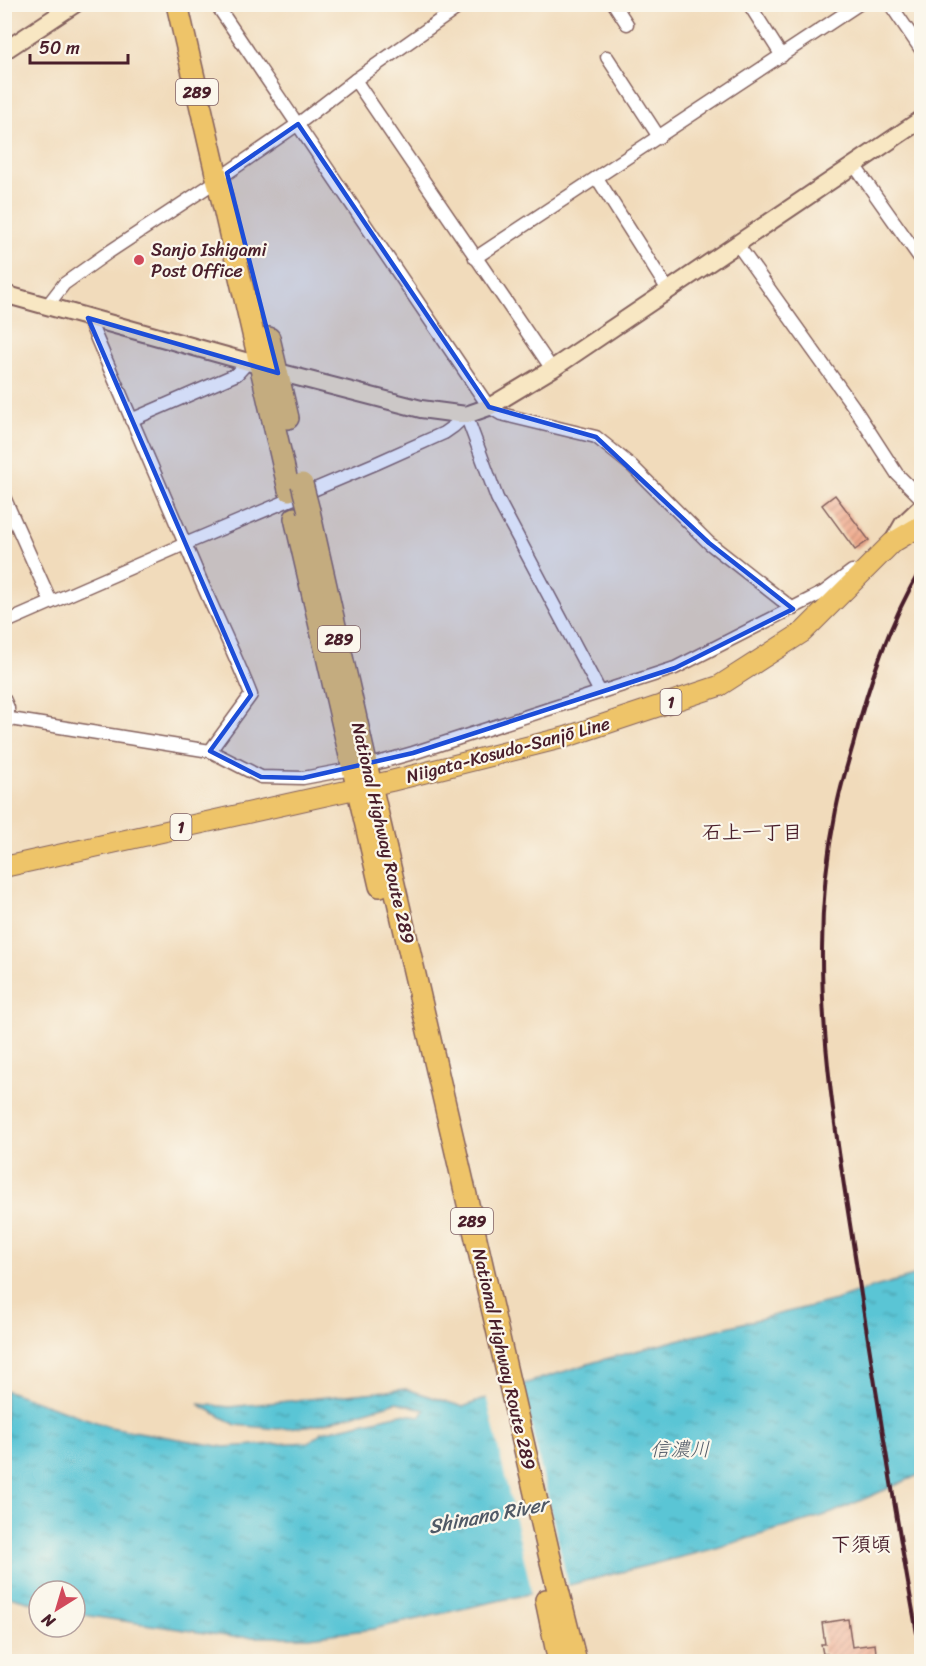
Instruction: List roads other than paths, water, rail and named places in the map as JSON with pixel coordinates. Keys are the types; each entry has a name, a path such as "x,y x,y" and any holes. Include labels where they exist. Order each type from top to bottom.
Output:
{"highway":[{"name":"National Highway Route 289","path":"177,4 223,176"},
{"name":"National Highway Route 289","path":"190,4 263,367 302,515 364,785 547,1546 565,1653"}],"main road":[{"name":"Niigata-Kosudo-Sanjō Line","path":"4,867 566,737 719,686 803,632 892,543 921,525"}],"street":[{"path":"4,51 75,4"},
{"path":"216,4 489,406 501,414 596,437 632,466 709,543 793,609"},
{"path":"47,306 64,284 72,278 298,124 355,80 463,4"},
{"path":"614,4 627,24"},
{"path":"749,4 782,56"},
{"path":"475,258 859,4"},
{"path":"890,4 921,51"},
{"path":"607,57 658,137"},
{"path":"355,80 552,369"},
{"path":"4,623 434,438 454,426 466,415 489,406 552,369 921,119"},
{"path":"854,165 921,261"},
{"path":"597,178 668,290"},
{"path":"737,244 853,406 897,474 921,499"},
{"path":"4,294 422,409 466,415"},
{"path":"88,318 251,695 210,751"},
{"path":"131,420 237,374 263,367"},
{"path":"466,415 497,498 600,692"},
{"path":"4,497 51,602"},
{"path":"4,699 8,708 7,719 210,751 261,777 303,778 364,785 600,692 675,668 793,609 824,592 869,556 892,543 903,524 921,506"}],"water":[{"name":"信濃川","path":"921,1270 921,1474 832,1513 713,1549 573,1584 373,1629 309,1637 233,1637 90,1616 87,1615 87,1579 27,1579 27,1601 5,1595 5,1390 110,1427 224,1447 309,1442 322,1432 401,1414 421,1416 425,1410 397,1402 317,1425 278,1429 236,1425 198,1404 230,1407 406,1389 463,1407 527,1383 598,1361 836,1300 914,1276"}],"railway":[{"path":"922,567 910,588 881,654 842,785 828,861 822,949 825,1036 835,1123 890,1478 922,1660"}],"place":[{"name":"Sanjo Ishigami Post Office","path":"139,260"}],"district":[{"name":"石上一丁目","path":"752,832"},
{"name":"下須頃","path":"861,1544"}],"water label":[{"name":"Shinano River","path":"488,1515"}]}
